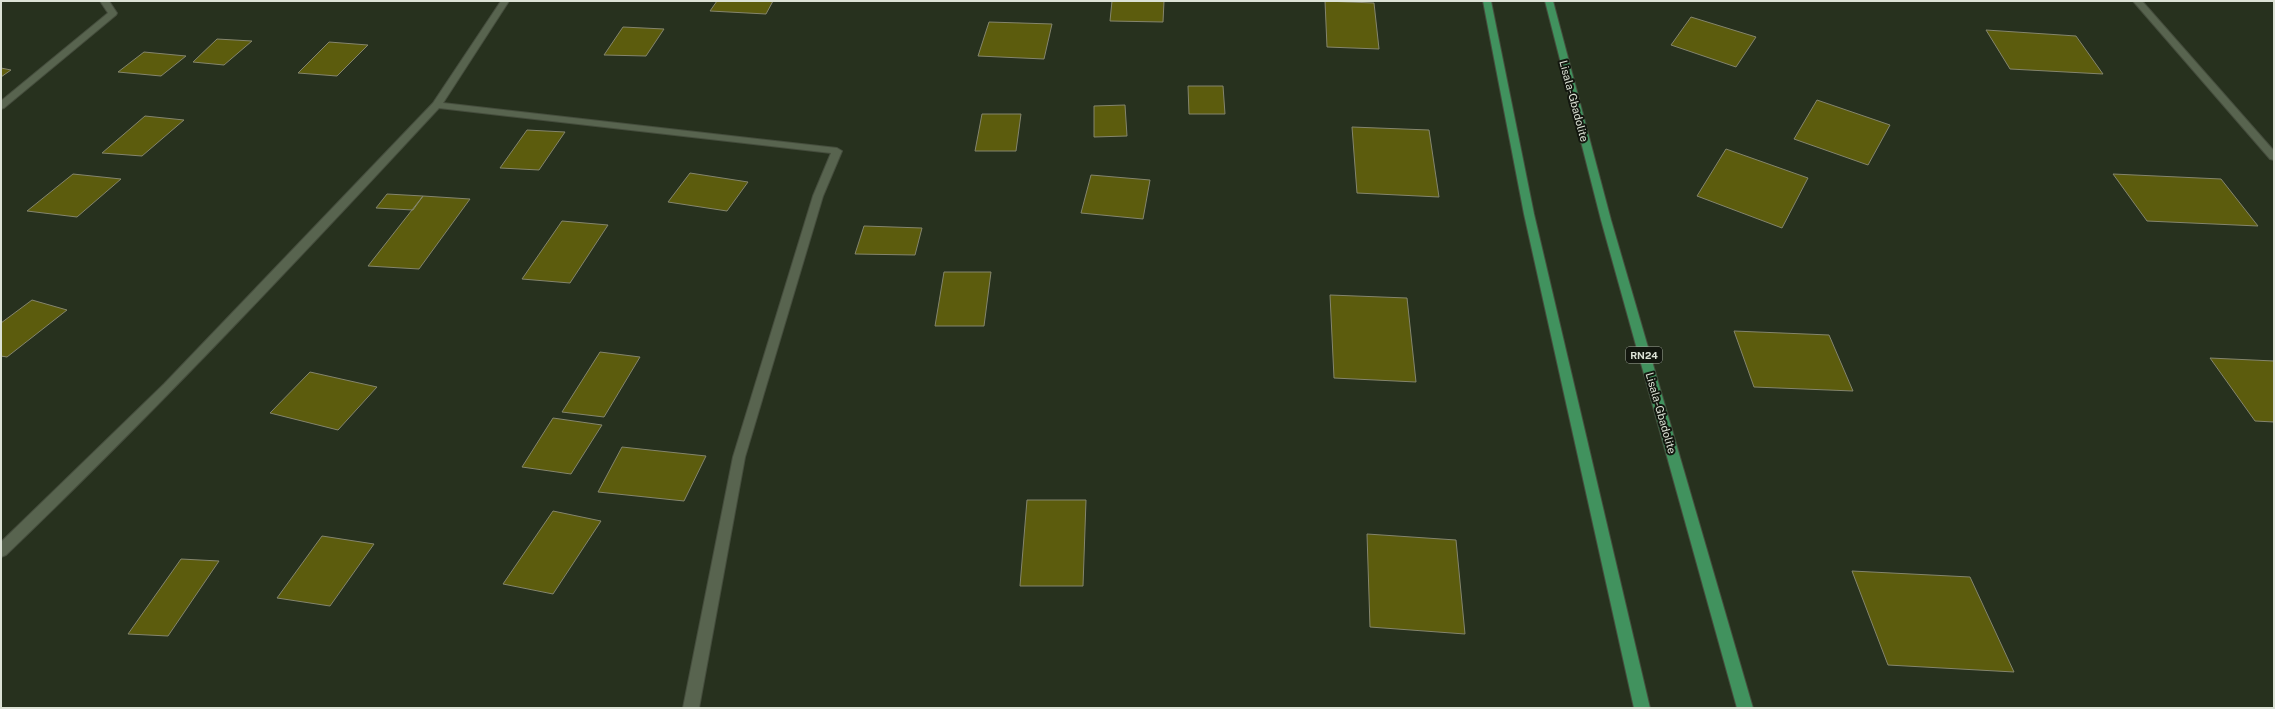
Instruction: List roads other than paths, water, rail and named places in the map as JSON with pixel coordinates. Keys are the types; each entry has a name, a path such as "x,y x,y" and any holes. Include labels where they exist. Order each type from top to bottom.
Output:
{"main road":[{"path":"1487,1 1529,214 1642,708"},
{"name":"Lisala-Gbadolite","path":"1548,1 1606,220 1745,708"}],"street":[{"path":"1,106 113,13 104,1"},
{"path":"1,551 49,506 268,286 437,105 505,1"},
{"path":"2137,1 2274,157"},
{"path":"437,105 837,151 818,196 739,457 691,708"}]}
